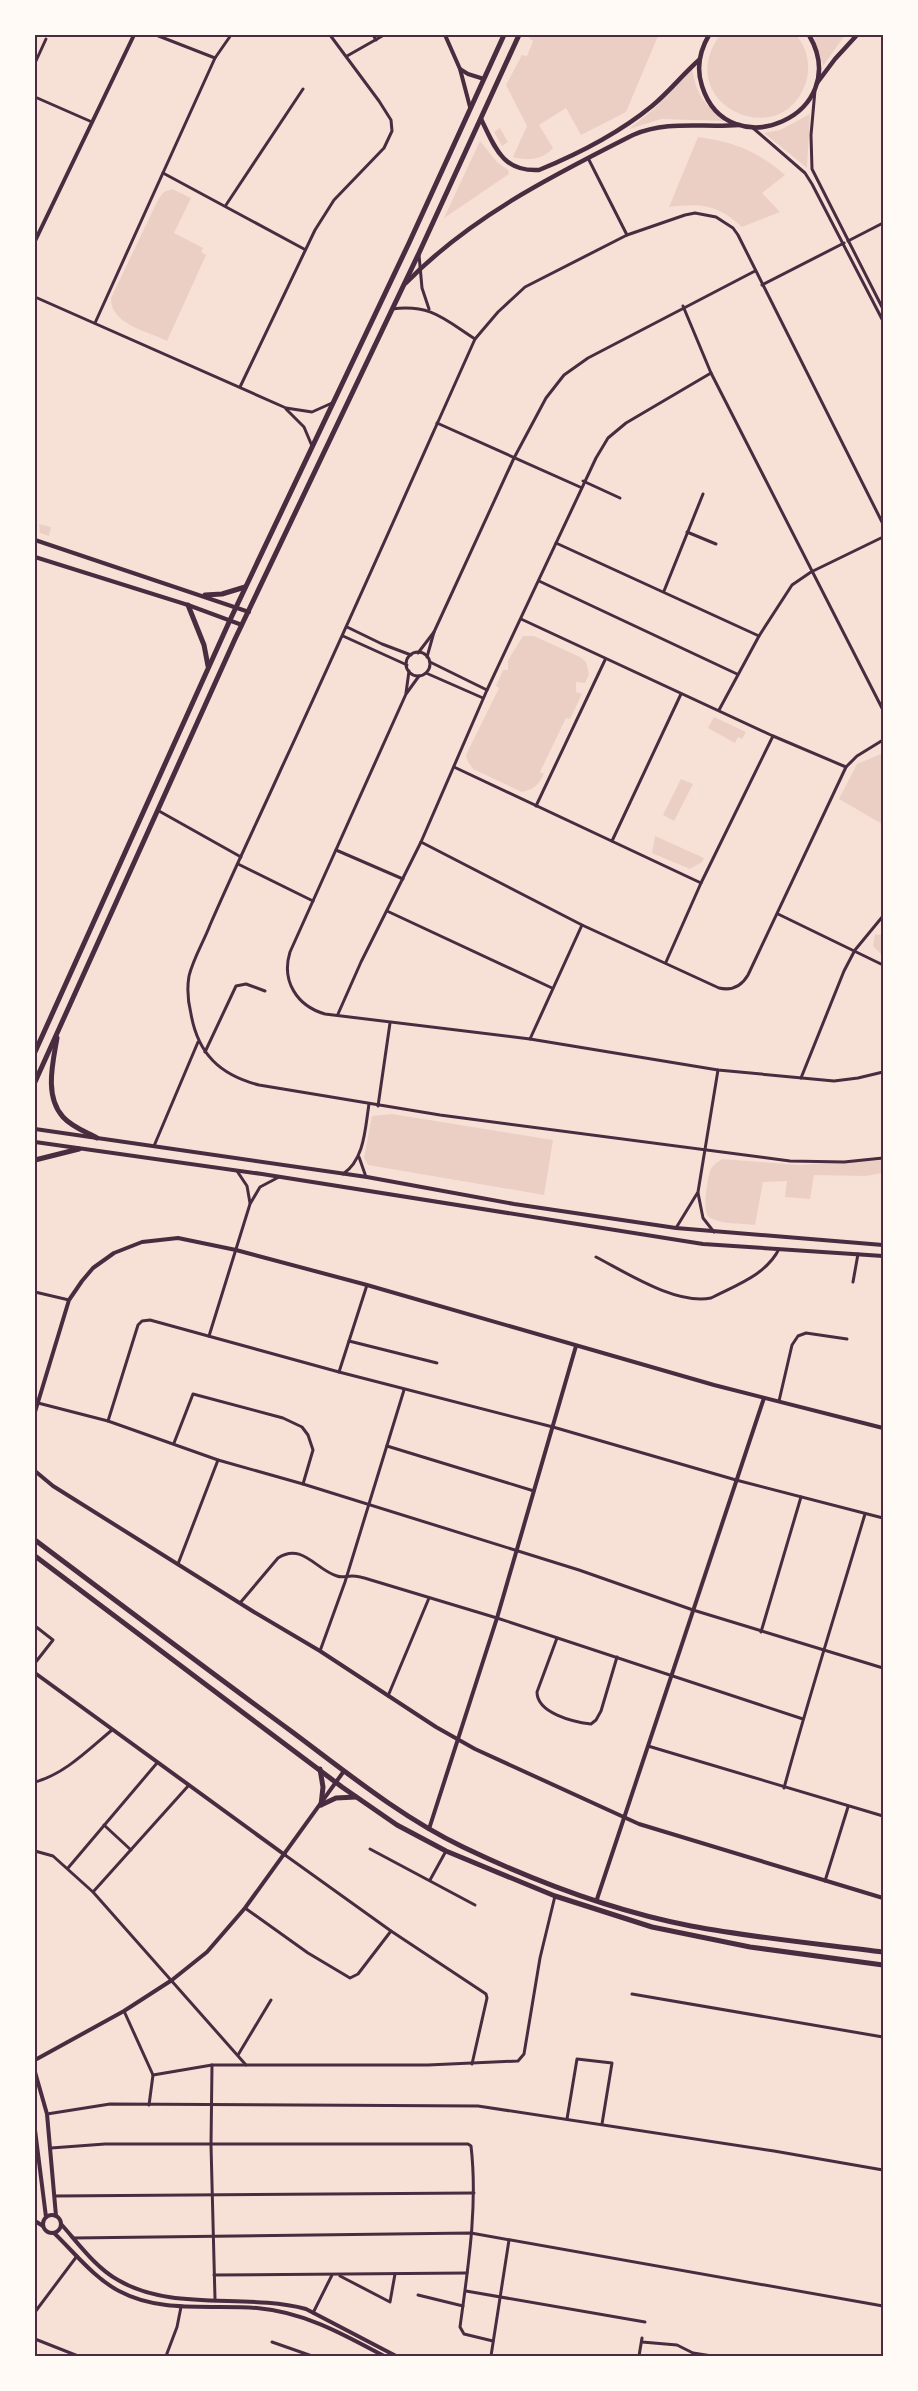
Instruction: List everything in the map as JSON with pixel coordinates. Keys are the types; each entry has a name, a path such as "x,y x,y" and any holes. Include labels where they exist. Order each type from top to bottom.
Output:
{"highway":[{"path":"35,1052 235,608 312,448 504,35"},
{"path":"35,1082 248,612 419,253 518,35"},
{"path":"205,596 222,594 245,587"},
{"path":"188,605 204,645 208,667"},
{"path":"59,1028 52,1071 55,1102 63,1117 72,1125 97,1138"},
{"path":"35,1160 79,1149"},
{"path":"35,1540 344,1771 429,1829 462,1846 538,1880 689,1926 752,1936 883,1952"},
{"path":"35,1556 336,1782 397,1824 446,1851 555,1896 652,1927 750,1947 883,1965"},
{"path":"320,1769 322,1787 320,1805 336,1798 356,1796"}],"main road":[{"path":"703,35 703,45 699,60 699,78 705,94 719,112 739,125"},
{"path":"703,45 709,35"},
{"path":"809,35 818,57 817,84"},
{"path":"402,288 420,269 478,221 588,158 633,135 662,126 739,125 752,128 766,128 790,119 804,106 835,59 857,35"},
{"path":"480,119 504,160 520,169 539,170 614,132 638,117 655,104 699,60"}],"street":[{"path":"35,241 134,35"},
{"path":"156,35 215,58"},
{"path":"95,323 215,58 231,35"},
{"path":"240,387 304,249 334,200 384,148 392,132 388,115 330,35"},
{"path":"373,35 376,40"},
{"path":"347,56 384,35"},
{"path":"445,35 460,69 470,107"},
{"path":"35,63 46,39"},
{"path":"460,69 484,80"},
{"path":"226,205 303,89"},
{"path":"814,90 811,135 812,169 883,309"},
{"path":"35,97 92,122"},
{"path":"752,128 805,173 844,243 883,321"},
{"path":"588,158 627,236"},
{"path":"162,173 226,205 304,249"},
{"path":"883,524 756,271 733,228 726,222 709,215 686,214 627,236 525,287 498,312 475,339 189,976 188,1001 198,1042 222,1070 243,1081 378,1106 705,1151 814,1162 883,1158"},
{"path":"848,241 883,223"},
{"path":"762,285 844,243"},
{"path":"419,253 422,288 430,310"},
{"path":"427,657 434,632 514,458 546,398 564,375 588,358 683,306 756,271"},
{"path":"35,297 286,408 312,412 332,403"},
{"path":"683,306 711,373 883,710"},
{"path":"392,309 409,307 430,310 475,339"},
{"path":"338,1014 421,842 483,698 539,581 580,487 603,446 615,432 711,373"},
{"path":"286,408 304,427 312,448"},
{"path":"437,423 580,487"},
{"path":"583,482 620,498"},
{"path":"664,591 702,494"},
{"path":"688,532 716,544"},
{"path":"719,710 759,636 792,585 811,572 883,537"},
{"path":"35,540 248,612"},
{"path":"556,543 759,636"},
{"path":"35,557 188,605 242,626"},
{"path":"539,581 737,674"},
{"path":"521,619 772,736 846,767"},
{"path":"347,627 382,644 411,655"},
{"path":"406,665 411,655 418,652 434,632"},
{"path":"343,636 406,665 409,671 406,694"},
{"path":"418,652 427,657 430,662 487,690"},
{"path":"536,806 606,660"},
{"path":"430,662 426,673 419,676 406,694 290,952 287,975 293,992 308,1007 325,1014 338,1014 390,1023 530,1039 718,1070 845,1080 883,1072"},
{"path":"409,671 419,676"},
{"path":"426,673 483,698"},
{"path":"612,842 681,694"},
{"path":"666,962 701,883 772,736"},
{"path":"421,842 582,925 727,990 741,985 778,914 846,767 857,756 883,740"},
{"path":"454,767 701,883"},
{"path":"159,811 241,857"},
{"path":"336,850 403,879"},
{"path":"238,864 313,901"},
{"path":"387,912 552,988"},
{"path":"778,914 883,965"},
{"path":"801,1078 823,1020 855,950 883,916"},
{"path":"530,1039 582,925"},
{"path":"205,1052 236,986 246,984 265,991"},
{"path":"378,1106 390,1023"},
{"path":"154,1146 198,1042"},
{"path":"715,1232 703,1218 698,1192 718,1070"},
{"path":"343,1174 352,1167 359,1156 370,1104"},
{"path":"35,1129 343,1174 500,1202 676,1228 882,1245 882,1256 703,1244 237,1170 35,1142"},
{"path":"359,1156 367,1178"},
{"path":"237,1170 247,1186 250,1204"},
{"path":"210,1336 250,1204 260,1188 279,1177"},
{"path":"676,1228 698,1192"},
{"path":"497,1212 500,1202"},
{"path":"35,1412 69,1300 93,1268 114,1253 142,1242 178,1238 236,1250 367,1284 576,1346 764,1398 883,1428"},
{"path":"596,1258 658,1288 688,1298 704,1300 762,1271 774,1258 779,1249"},
{"path":"853,1282 858,1254"},
{"path":"339,1372 367,1284"},
{"path":"35,1292 69,1300"},
{"path":"108,1422 134,1337 142,1321 150,1320 404,1390 553,1427 736,1480 883,1518"},
{"path":"779,1401 792,1345 798,1336 806,1333 847,1339"},
{"path":"349,1341 438,1363"},
{"path":"429,1829 496,1618 576,1346"},
{"path":"320,1651 347,1576 404,1390"},
{"path":"174,1444 193,1394 283,1418 302,1427 312,1442 313,1450 302,1484"},
{"path":"597,1899 764,1398"},
{"path":"38,1403 108,1422 218,1460 369,1504 579,1570 761,1632 883,1668"},
{"path":"387,1446 534,1491"},
{"path":"178,1564 218,1460"},
{"path":"35,1471 53,1486 320,1651 457,1740 623,1818 656,1830 883,1898"},
{"path":"761,1632 801,1497"},
{"path":"784,1788 802,1719 825,1651 865,1514"},
{"path":"240,1603 278,1558 284,1554 303,1554 331,1574 371,1580 496,1618 802,1719"},
{"path":"388,1696 429,1598"},
{"path":"35,1626 53,1640 35,1663"},
{"path":"557,1638 537,1692 537,1699 545,1709 580,1722 591,1724 599,1716 617,1657"},
{"path":"35,1673 284,1855 391,1931 486,1994 487,1998 472,2064"},
{"path":"35,1782 45,1779 68,1766 112,1730"},
{"path":"648,1746 883,1816"},
{"path":"68,1868 157,1763"},
{"path":"35,2060 124,2011 172,1980 207,1952 245,1908 344,1771"},
{"path":"93,1892 189,1786"},
{"path":"825,1881 848,1807"},
{"path":"104,1825 132,1850"},
{"path":"370,1849 475,1904"},
{"path":"35,1851 47,1853 68,1868 93,1892 246,2065"},
{"path":"430,1880 446,1851"},
{"path":"153,2075 212,2064 389,2066 518,2062 522,2058 540,1958 555,1896"},
{"path":"245,1908 308,1953 350,1978 358,1974 391,1931"},
{"path":"632,1994 883,2037"},
{"path":"238,2055 271,2000"},
{"path":"124,2011 153,2075 149,2105"},
{"path":"567,2119 577,2058 612,2063 602,2124"},
{"path":"212,2064 211,2145 214,2196 215,2299"},
{"path":"35,2072 47,2114 56,2216 73,2238 111,2275 134,2289 150,2294 296,2306 396,2356"},
{"path":"47,2114 110,2104 478,2106 602,2124 883,2170"},
{"path":"35,2130 46,2217 43,2226"},
{"path":"51,2148 105,2144 466,2143 471,2146 474,2193 466,2291 460,2327 462,2333 493,2341"},
{"path":"55,2196 474,2193"},
{"path":"46,2217 56,2216"},
{"path":"35,2221 47,2231 54,2232 77,2256 119,2291 153,2303 181,2307 258,2308 294,2314 319,2323 384,2356"},
{"path":"54,2232 61,2224"},
{"path":"73,2238 471,2233 883,2306"},
{"path":"492,2356 510,2240"},
{"path":"35,2312 77,2256"},
{"path":"214,2275 467,2273"},
{"path":"337,2275 390,2302 395,2274"},
{"path":"313,2313 332,2275"},
{"path":"466,2291 645,2322"},
{"path":"418,2295 463,2306"},
{"path":"166,2356 177,2327 181,2307"},
{"path":"35,2339 78,2356"},
{"path":"640,2356 642,2340 678,2345 693,2353 712,2356"},
{"path":"272,2342 312,2356"}],"shaded area":[{"path":"531,35 664,35 658,36 626,112 581,135 566,108 539,125 553,148 540,157 524,159 513,157 527,126 506,85 522,55 527,56 533,41 529,38"},
{"path":"720,35 796,35 803,45 807,57 808,70 806,82 793,104 775,115 755,118 735,112 719,99 709,81 708,60"},
{"path":"813,35 845,35 823,66"},
{"path":"692,69 696,86 702,99 725,121 661,119 629,129 654,109"},
{"path":"810,114 807,168 764,133 780,130"},
{"path":"500,128 508,142 502,146 494,132"},
{"path":"698,137 745,149 765,160 785,175 762,193 780,212 742,227 725,214 708,207 690,205 669,207"},
{"path":"480,141 497,162 508,170 509,174 444,218"},
{"path":"172,189 191,198 174,233 203,248 201,252 206,255 167,341 131,326 123,320 112,307 111,298 159,198 164,192"},
{"path":"39,524 51,527 49,536 40,533"},
{"path":"523,636 534,636 580,657 586,662 589,674 585,683 576,682 576,692 582,694 570,719 566,718 540,772 544,774 542,778 533,788 522,792 473,769 466,755 499,688 496,686 503,670 508,670 508,660"},
{"path":"714,717 746,732 742,739 738,737 735,743 708,728"},
{"path":"881,754 883,755 882,824 839,799 857,764"},
{"path":"681,779 693,784 674,821 663,815"},
{"path":"655,836 704,858 702,862 690,869 652,853"},
{"path":"883,933 883,956 873,946 875,934 881,935"},
{"path":"392,1114 553,1140 544,1195 368,1165 364,1158 372,1116"},
{"path":"722,1159 799,1165 883,1160 883,1173 865,1176 814,1175 810,1199 785,1197 787,1181 763,1182 755,1225 732,1223 714,1220 709,1217 706,1209 709,1173 713,1166"}]}
